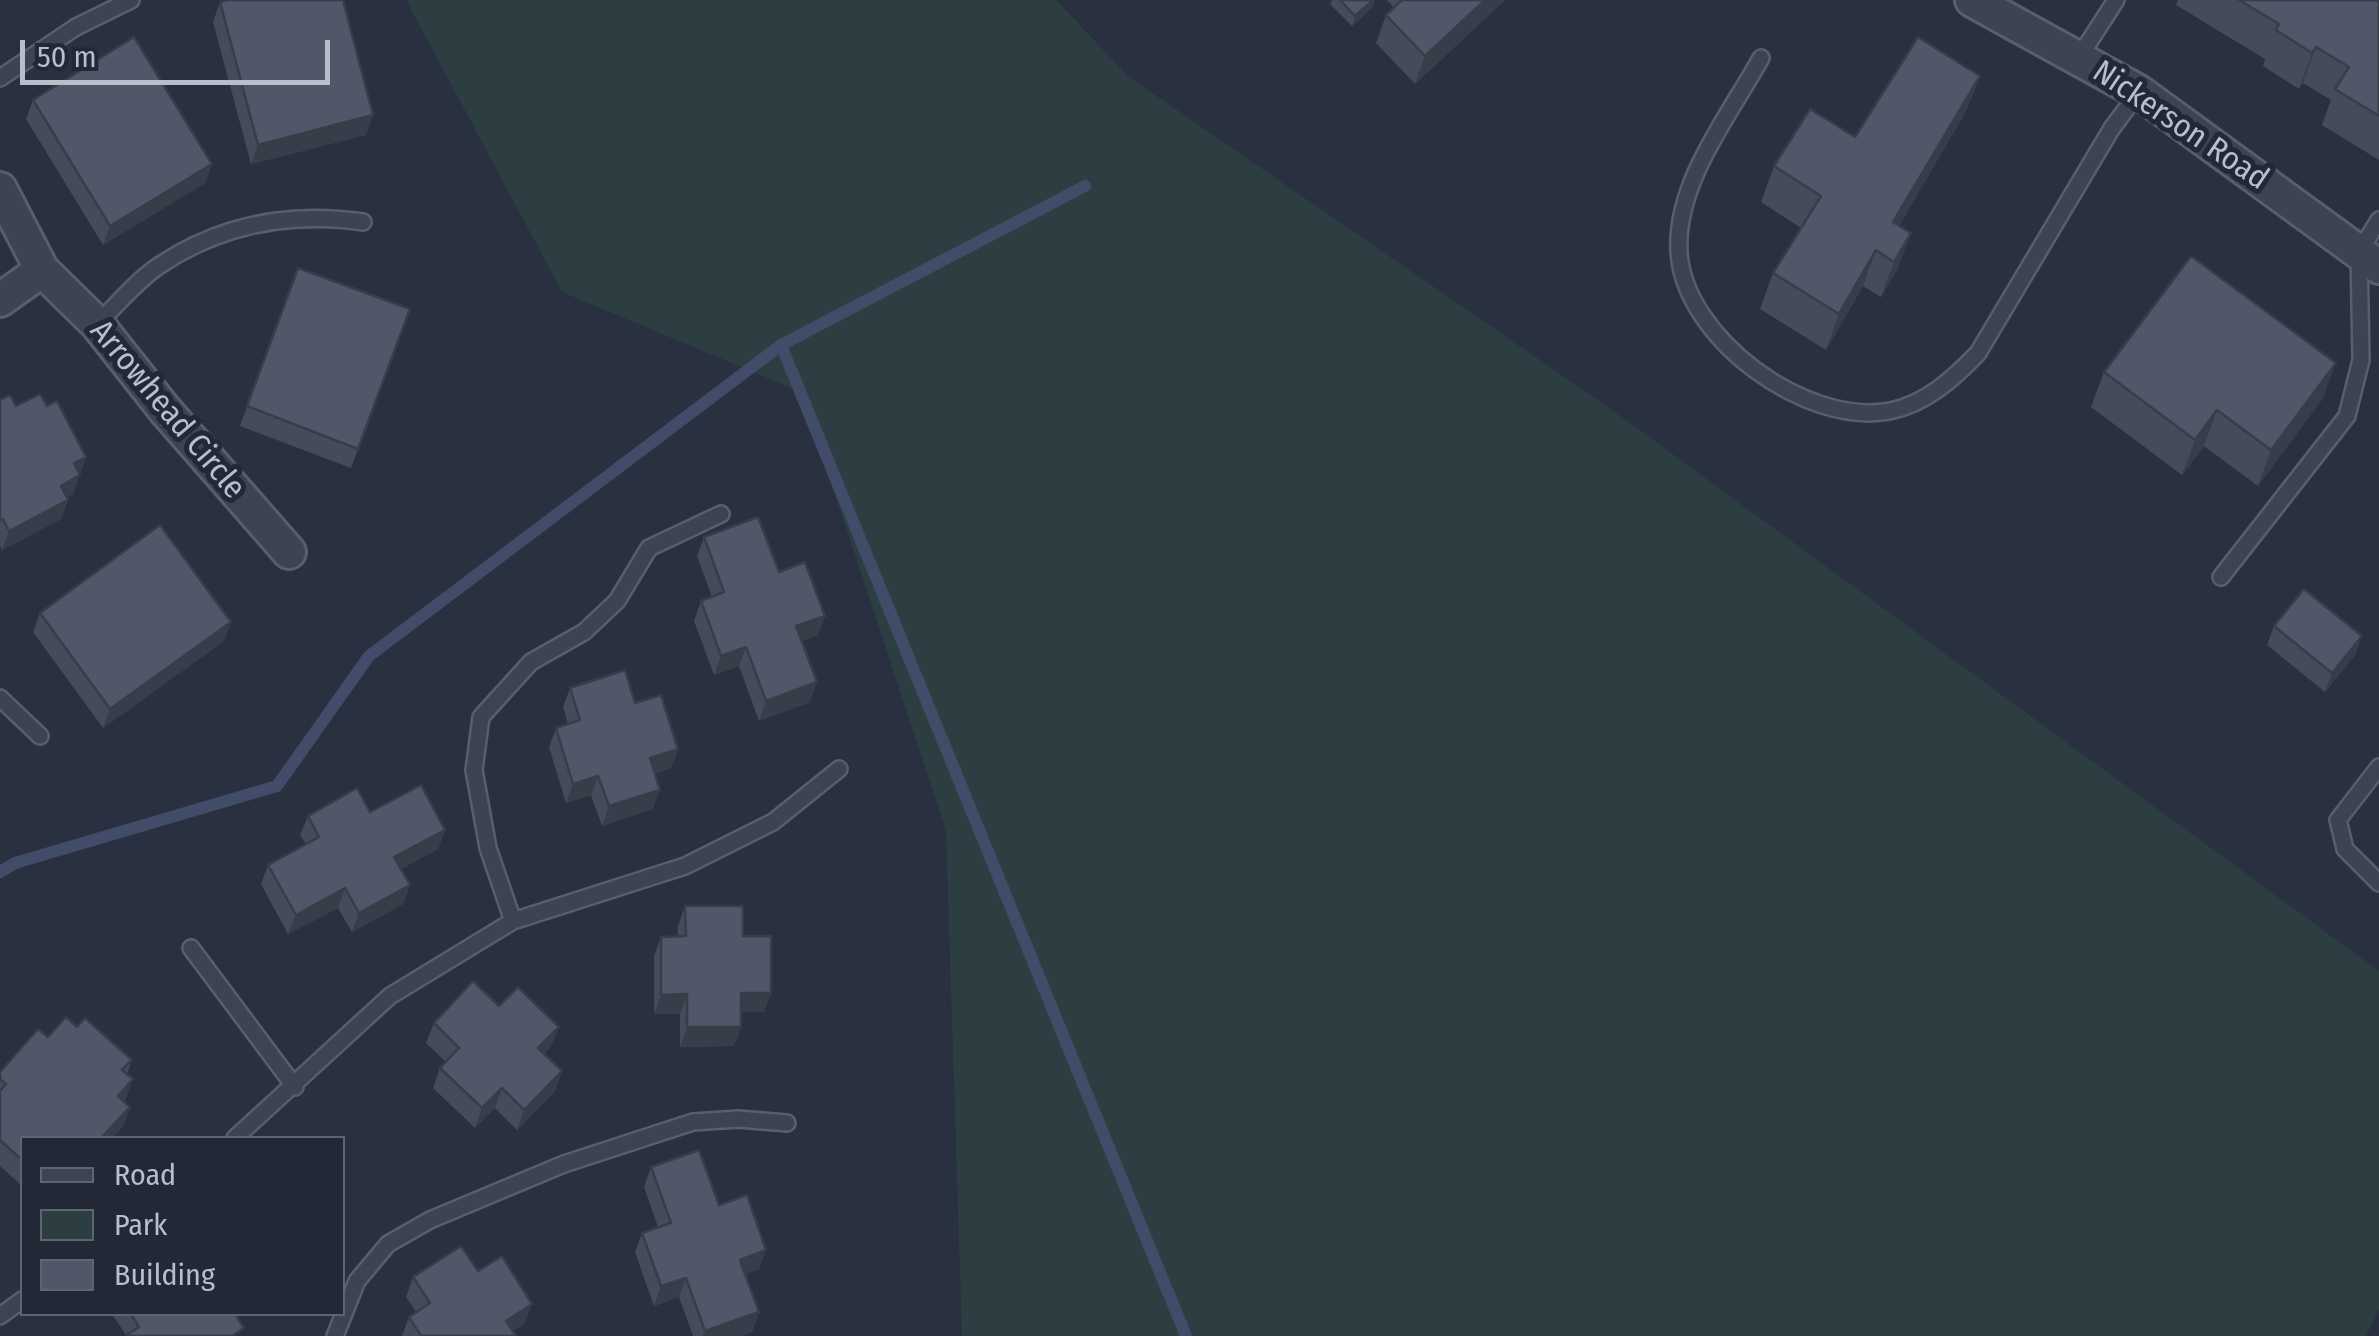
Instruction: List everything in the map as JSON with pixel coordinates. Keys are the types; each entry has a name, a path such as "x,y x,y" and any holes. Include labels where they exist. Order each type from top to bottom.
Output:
{"street":[{"name":"Nickerson Road","path":"1972,0 2139,92 2369,259"},
{"name":"Arrowhead Circle","path":"0,189 42,270 97,324 165,410 289,552"},
{"path":"0,300 42,270"}],"lane":[{"path":"0,78 76,27 132,0"},
{"path":"2078,59 2116,0"},
{"path":"1761,58 1695,177 1681,213 1679,252 1684,285 1697,312 1746,362 1780,386 1817,403 1854,411 1890,411 1924,398 1952,380 1978,353 2112,128 2139,92"},
{"path":"97,324 158,266 212,237 312,215 363,222"},
{"path":"2221,578 2347,416 2361,360 2369,259 2379,220"},
{"path":"513,921 488,848 474,770 481,716 531,662 584,632 617,602 649,548 721,514"},
{"path":"0,698 40,736"},
{"path":"2379,767 2338,820 2344,849 2379,883"},
{"path":"237,1136 390,996 513,921 581,903 685,866 773,822 839,770"},
{"path":"192,948 295,1087"},
{"path":"345,1309 357,1280 388,1244 430,1220 564,1164 693,1122 738,1118 787,1124"}],"green space":[{"path":"406,0 1056,0 1129,77 1611,409 2379,971 2379,1310 2366,1336 962,1336 946,830 801,392 562,292"}],"building":[{"path":"343,0 373,115 258,145 220,2"},
{"path":"1340,0 1373,0 1355,16"},
{"path":"1402,0 1485,0 1425,56 1386,15"},
{"path":"2239,0 2379,0 2379,116 2335,89 2349,67 2316,47 2312,53 2276,30 2279,24"},
{"path":"134,37 212,164 110,226 33,100"},
{"path":"1918,37 1980,76 1893,222 1911,233 1894,262 1876,250 1839,314 1773,273 1821,196 1774,166 1810,109 1855,137"},
{"path":"2191,256 2336,363 2271,450 2217,410 2195,440 2104,372"},
{"path":"298,268 410,309 358,449 247,406"},
{"path":"40,394 47,406 57,401 86,457 74,463 80,475 61,486 68,500 9,531 3,519 0,521 0,400 10,395 16,406"},
{"path":"758,517 779,572 805,562 825,616 796,626 817,682 766,701 746,647 721,656 701,601 724,592 704,537"},
{"path":"160,525 231,622 110,709 40,613"},
{"path":"2304,589 2362,636 2332,673 2274,626"},
{"path":"625,670 635,703 661,695 678,749 650,758 660,790 609,806 598,776 573,784 556,728 580,720 570,688"},
{"path":"421,785 445,830 394,857 410,885 359,913 345,888 296,915 268,865 319,837 308,816 357,788 370,812"},
{"path":"685,906 743,906 743,936 771,936 771,993 741,993 741,1027 687,1027 687,994 661,995 661,937 686,936"},
{"path":"473,981 499,1006 518,987 559,1027 538,1048 562,1071 524,1110 502,1088 482,1108 440,1068 459,1048 434,1023"},
{"path":"66,1017 77,1027 85,1018 132,1060 122,1070 133,1079 118,1096 130,1107 103,1136 20,1136 20,1158 0,1140 0,1091 6,1084 0,1079 0,1072 38,1029 48,1037"},
{"path":"699,1150 719,1205 747,1195 766,1250 740,1260 759,1312 705,1331 686,1278 661,1286 642,1233 671,1223 651,1167"},
{"path":"461,1246 478,1271 502,1256 532,1304 506,1321 516,1336 421,1336 409,1317 430,1303 413,1277"},
{"path":"132,1316 236,1316 244,1328 232,1336 125,1336 139,1327"}],"waterway":[{"path":"0,872 15,863 277,786 369,656 781,345 1085,186"},
{"path":"781,345 1186,1336"}]}
